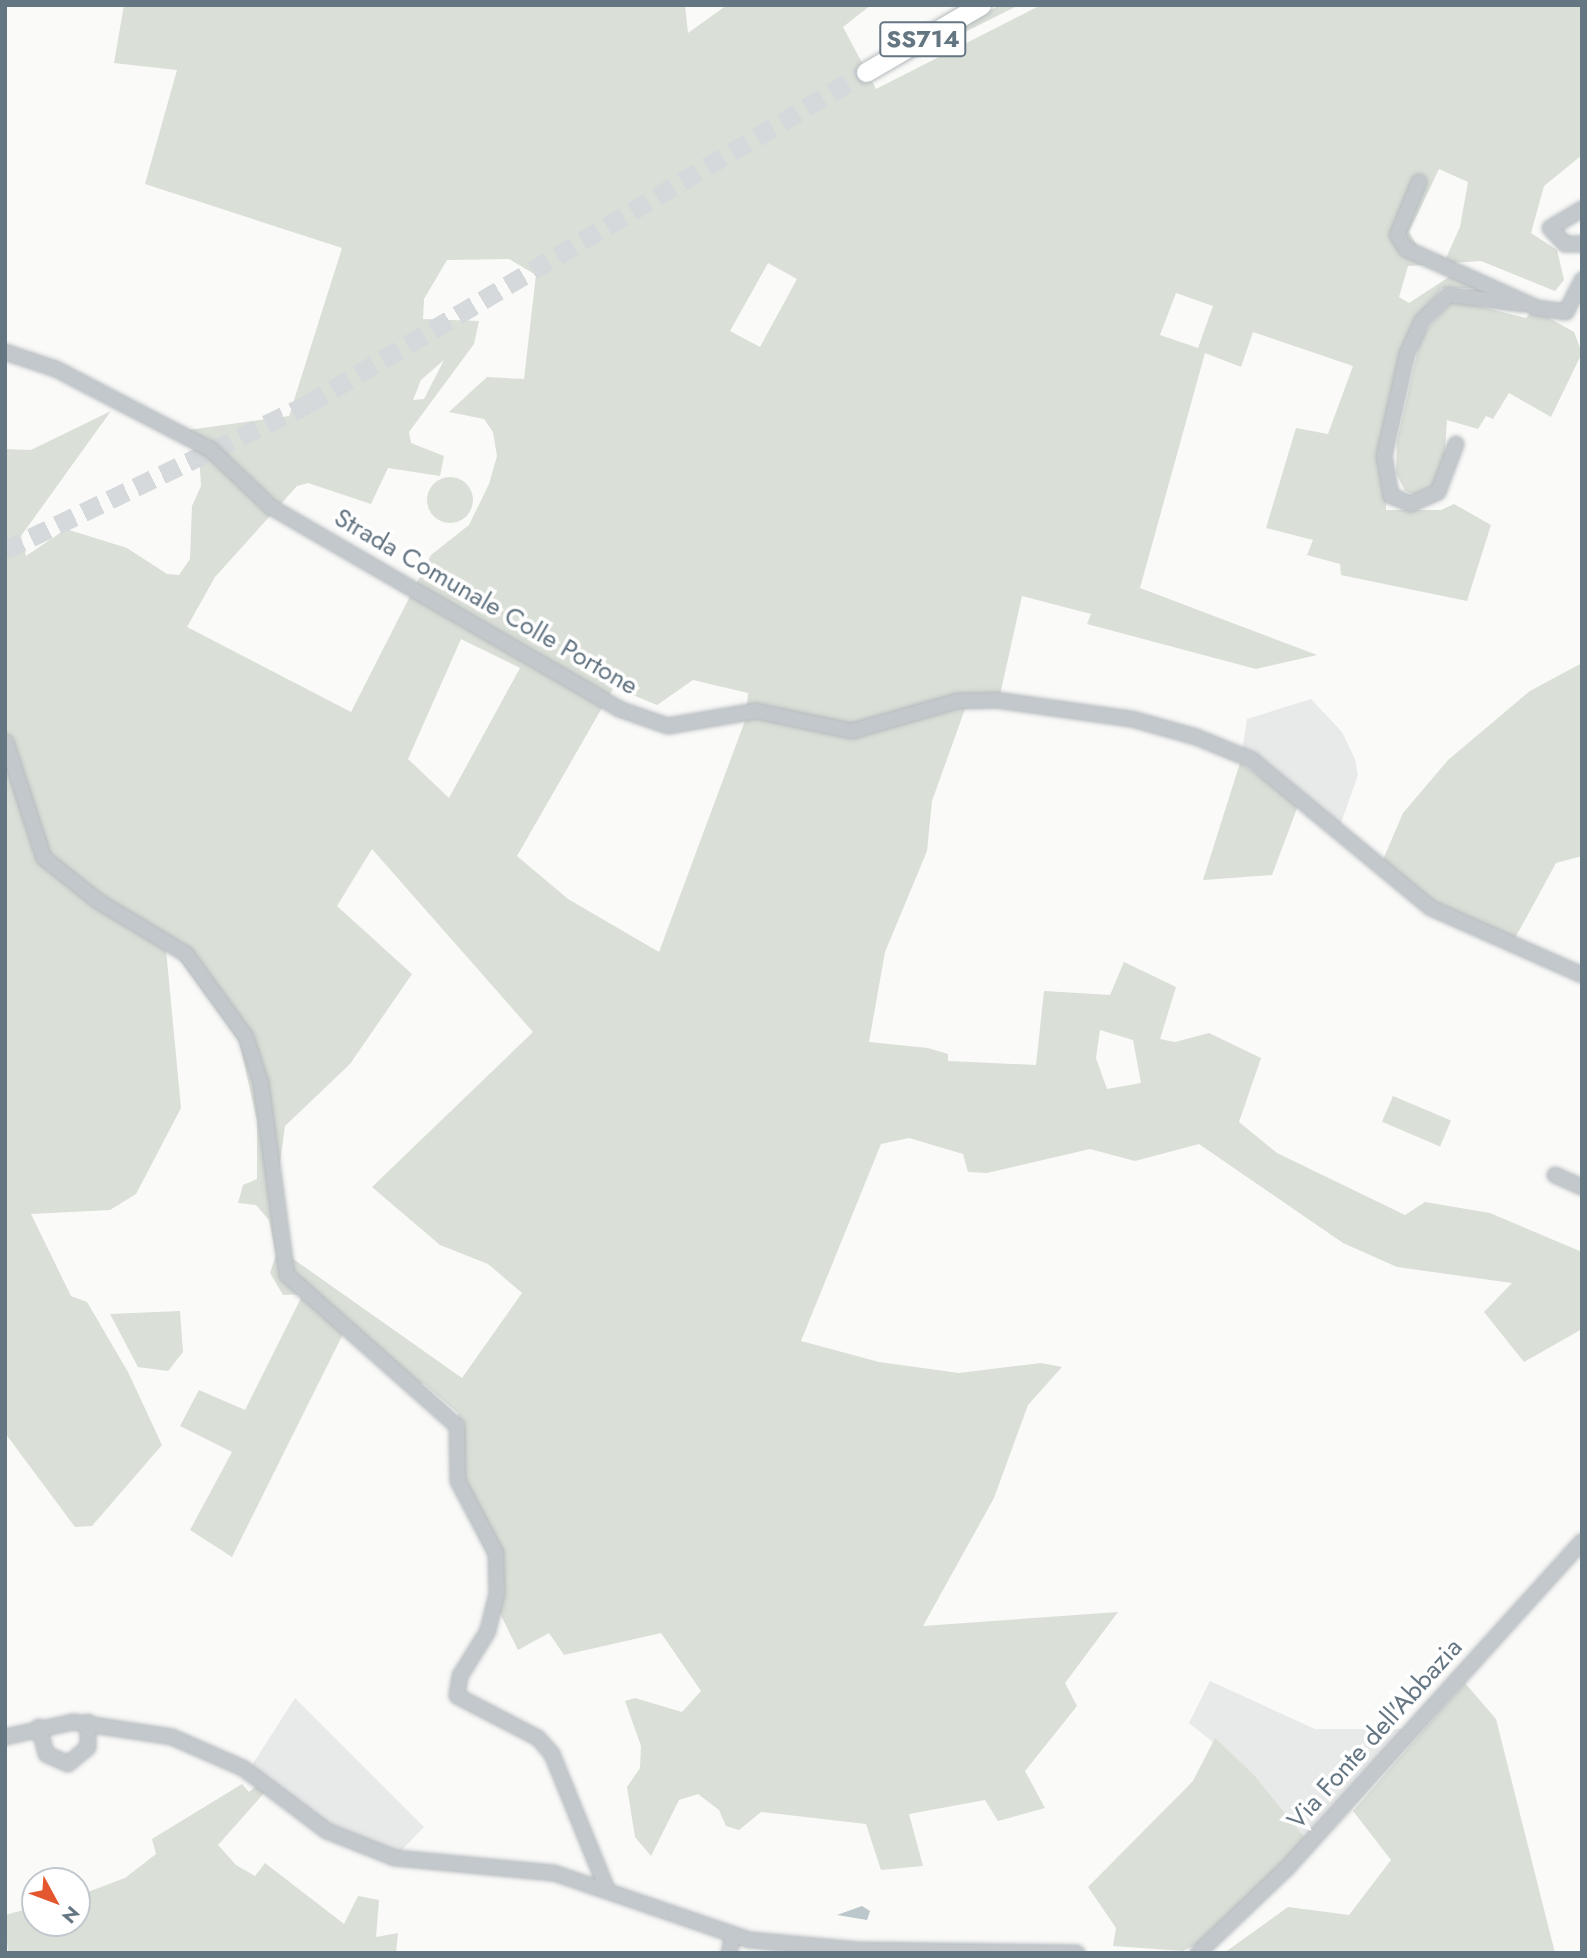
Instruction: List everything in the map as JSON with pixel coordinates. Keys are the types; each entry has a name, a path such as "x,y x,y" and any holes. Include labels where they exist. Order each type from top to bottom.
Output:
{"highway":[{"name":"SS714","path":"866,72 981,5"}],"street":[{"path":"1419,181 1397,235 1406,249 1522,304"},
{"path":"1582,209 1550,228 1565,244 1582,244"},
{"path":"1456,444 1438,492 1411,504 1391,496 1384,456 1407,354 1421,322 1448,295 1566,312 1582,280"},
{"name":"Strada Comunale Colle Portone","path":"5,352 55,369 210,449 271,507 619,709 668,726 756,711 852,731 957,701 996,699 1132,719 1196,737 1252,760 1431,908 1582,975"},
{"path":"6,742 44,858 98,901 186,954 246,1037 261,1083 287,1275 457,1426 458,1481 496,1553 497,1594 488,1631 460,1676 457,1696 538,1738 552,1754 606,1887"},
{"path":"1555,1175 1582,1187"},
{"name":"Via Fonte dell'Abbazia","path":"1198,1953 1287,1868 1582,1542"},
{"path":"39,1727 46,1754 68,1764 88,1747 88,1722"},
{"path":"5,1737 39,1727 88,1722 146,1730 210,1750 327,1832 395,1858 531,1869 606,1887 733,1936 841,1950 1077,1953"},
{"path":"729,1953 733,1936"}],"shaded area":[{"path":"124,5 685,5 688,33 727,5 871,5 843,27 876,89 1041,5 1582,5 1582,155 1544,186 1531,233 1557,250 1564,280 1555,291 1481,261 1408,266 1399,297 1409,303 1452,275 1483,288 1442,288 1411,327 1386,495 1386,510 1441,510 1454,504 1491,525 1467,601 1341,575 1340,564 1307,555 1313,540 1266,528 1296,428 1328,434 1353,366 1253,332 1241,367 1205,353 1140,588 1317,655 1256,669 1087,624 1091,614 1022,596 998,704 965,709 932,801 927,851 885,952 869,1042 928,1048 948,1054 948,1061 1036,1065 1044,991 1110,995 1124,962 1176,987 1160,1039 1175,1042 1209,1033 1261,1058 1239,1122 1277,1153 1405,1215 1425,1202 1490,1213 1582,1252 1582,1329 1524,1362 1484,1312 1512,1283 1397,1267 1343,1243 1199,1144 1135,1161 1090,1149 987,1173 968,1172 963,1154 909,1138 881,1144 801,1341 879,1362 959,1373 1041,1363 1062,1367 1028,1405 994,1498 923,1626 1118,1612 1065,1683 1077,1706 1025,1771 1045,1808 998,1821 985,1800 909,1814 923,1866 881,1870 866,1824 761,1812 739,1830 726,1826 719,1810 698,1794 679,1800 651,1856 635,1837 627,1787 640,1768 641,1746 625,1701 635,1698 682,1712 701,1691 661,1633 564,1655 549,1633 518,1650 491,1595 489,1557 453,1485 461,1442 458,1413 424,1384 401,1379 345,1330 232,1557 190,1530 232,1452 180,1426 199,1390 245,1410 303,1294 283,1295 270,1273 276,1255 269,1220 256,1205 238,1203 243,1185 257,1179 257,1121 239,1041 165,939 181,1108 136,1194 110,1210 31,1214 71,1296 87,1302 128,1372 162,1445 92,1526 75,1527 5,1433 5,449 31,450 111,411 21,536 26,556 66,529 127,548 167,574 179,575 190,559 192,506 201,486 199,453 188,430 289,416 342,248 145,184 177,70 114,63","holes":["1439,169 1468,182 1460,227 1446,258 1419,248 1409,232","509,259 536,275 524,379 487,377 449,412 484,419 493,432 497,456 489,484 469,525 431,555 351,712 187,627 215,577 297,486 308,483 371,504 388,468 440,476 444,456 411,443 409,432 474,344 479,321 423,319 424,299 447,260","768,263 797,279 760,347 730,331","1176,293 1213,306 1198,348 1160,335","444,360 424,399 413,400 421,380","461,639 520,668 449,798 408,759","693,680 748,693 746,718 659,952 568,899 517,856 614,687 657,705","372,849 533,1032 372,1187 440,1245 488,1264 522,1293 462,1378 289,1256 277,1185 285,1126 350,1064 412,974 337,906","1100,1030 1133,1040 1141,1083 1107,1089 1096,1058"]},
{"path":"1000,5 1019,5 875,77"},
{"path":"1453,300 1526,318 1533,309 1574,332 1582,353 1551,417 1509,393 1493,419 1486,416 1478,429 1447,420 1443,481 1415,495 1405,491 1396,473 1397,441 1421,336"},
{"path":"450,477 466,484 473,500 466,516 450,523 434,516 427,500 434,484"},
{"path":"1582,663 1582,856 1556,863 1514,940 1433,903 1382,862 1403,813 1448,760 1530,691"},
{"path":"1311,699 1342,732 1355,759 1358,775 1340,826 1242,751 1247,719"},
{"path":"1240,763 1299,803 1272,875 1203,880"},
{"path":"1393,1096 1451,1121 1440,1146 1382,1122"},
{"path":"180,1311 183,1352 168,1371 138,1367 110,1314"},
{"path":"1210,1681 1315,1729 1406,1729 1306,1839 1255,1776 1189,1723"},
{"path":"1465,1683 1496,1719 1555,1953 1224,1953 1288,1907 1349,1915 1391,1860 1353,1811"},
{"path":"295,1698 424,1827 396,1856 314,1820 252,1765"},
{"path":"1215,1738 1255,1776 1306,1839 1204,1941 1183,1951 1113,1946 1116,1928 1088,1887 1193,1781"},
{"path":"242,1784 249,1792 257,1785 265,1792 218,1845 236,1865 255,1876 265,1863 344,1924 358,1896 379,1900 376,1937 398,1933 396,1953 8,1953 5,1915 21,1911 21,1937 91,1937 91,1891 125,1878 156,1854 152,1839"},
{"path":"862,1906 870,1911 867,1920 837,1915"}],"tunnel":[{"path":"5,550 308,404 866,72"}]}
